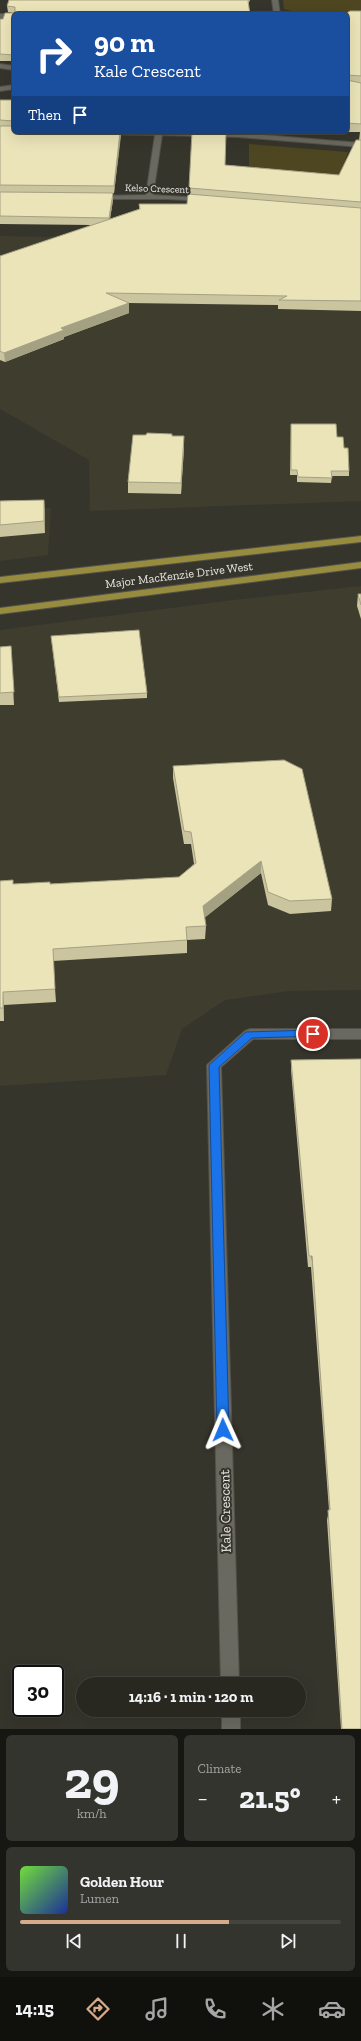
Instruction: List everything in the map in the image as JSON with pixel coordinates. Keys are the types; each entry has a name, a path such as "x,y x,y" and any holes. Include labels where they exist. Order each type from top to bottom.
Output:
{"main road":[{"name":"Major MacKenzie Drive West","path":"0,580 361,539"},
{"name":"Major MacKenzie Drive West","path":"0,611 361,565"}],"street":[{"path":"275,0 277,12"},
{"path":"0,16 12,16"},
{"path":"0,66 12,68"},
{"path":"0,84 12,87"},
{"path":"0,89 12,87"},
{"path":"149,198 159,134"},
{"path":"195,134 292,139 361,145"},
{"path":"292,139 294,134"},
{"name":"Kelso Crescent","path":"86,197 210,200"},
{"name":"Kale Crescent","path":"230,1677 214,1065 250,1034 361,1034"},
{"path":"230,1717 231,1729"}],"shaded area":[{"path":"283,0 361,0 361,10 358,12 295,12 284,9"},
{"path":"249,144 348,152 340,175 249,167"},
{"path":"0,236 184,239 361,254 361,501 90,511 89,460 0,409"},
{"path":"51,508 48,555 0,561 0,509"},
{"path":"361,586 361,990 289,991 225,1000 182,1029 166,1075 0,1086 0,630 233,600"}],"building":[{"path":"9,0 250,1 248,1 250,12 15,12 15,7 7,6"},
{"path":"361,11 361,76 349,75 348,12"},
{"path":"5,13 12,13 12,55 0,54 0,19 3,19"},
{"path":"349,80 361,83 361,124 349,123"},
{"path":"0,100 12,100 12,121 0,120"},
{"path":"0,126 12,126 12,134 120,134 114,186 0,185"},
{"path":"192,134 226,134 225,165 339,175 356,140 361,140 361,202 189,188"},
{"path":"0,192 113,193 109,218 0,216"},
{"path":"188,194 361,208 361,301 279,300 287,296 106,293 129,303 61,328 64,330 4,353 0,351 0,256 140,209 139,204 187,204"},
{"path":"291,424 336,424 337,437 343,437 344,448 348,448 349,471 331,471 332,478 298,477 297,470 291,470"},
{"path":"147,433 184,436 181,483 128,482 133,435 146,435"},
{"path":"44,500 44,521 0,525 0,501"},
{"path":"358,594 361,594 361,605"},
{"path":"139,630 147,693 59,697 51,636"},
{"path":"11,646 14,692 0,693 0,647"},
{"path":"284,760 302,769 332,899 290,901 268,892 261,861 203,906 206,926 186,927 187,940 53,949 55,989 3,992 3,1008 0,1008 0,881 13,880 13,884 50,882 50,884 179,877 196,863 191,832 184,831 173,766"},
{"path":"361,1059 361,1729 342,1729 328,1510 330,1510 312,1256 309,1256 291,1060"}],"route":[{"path":"223,1430 214,1065 250,1034 313,1034"}]}
